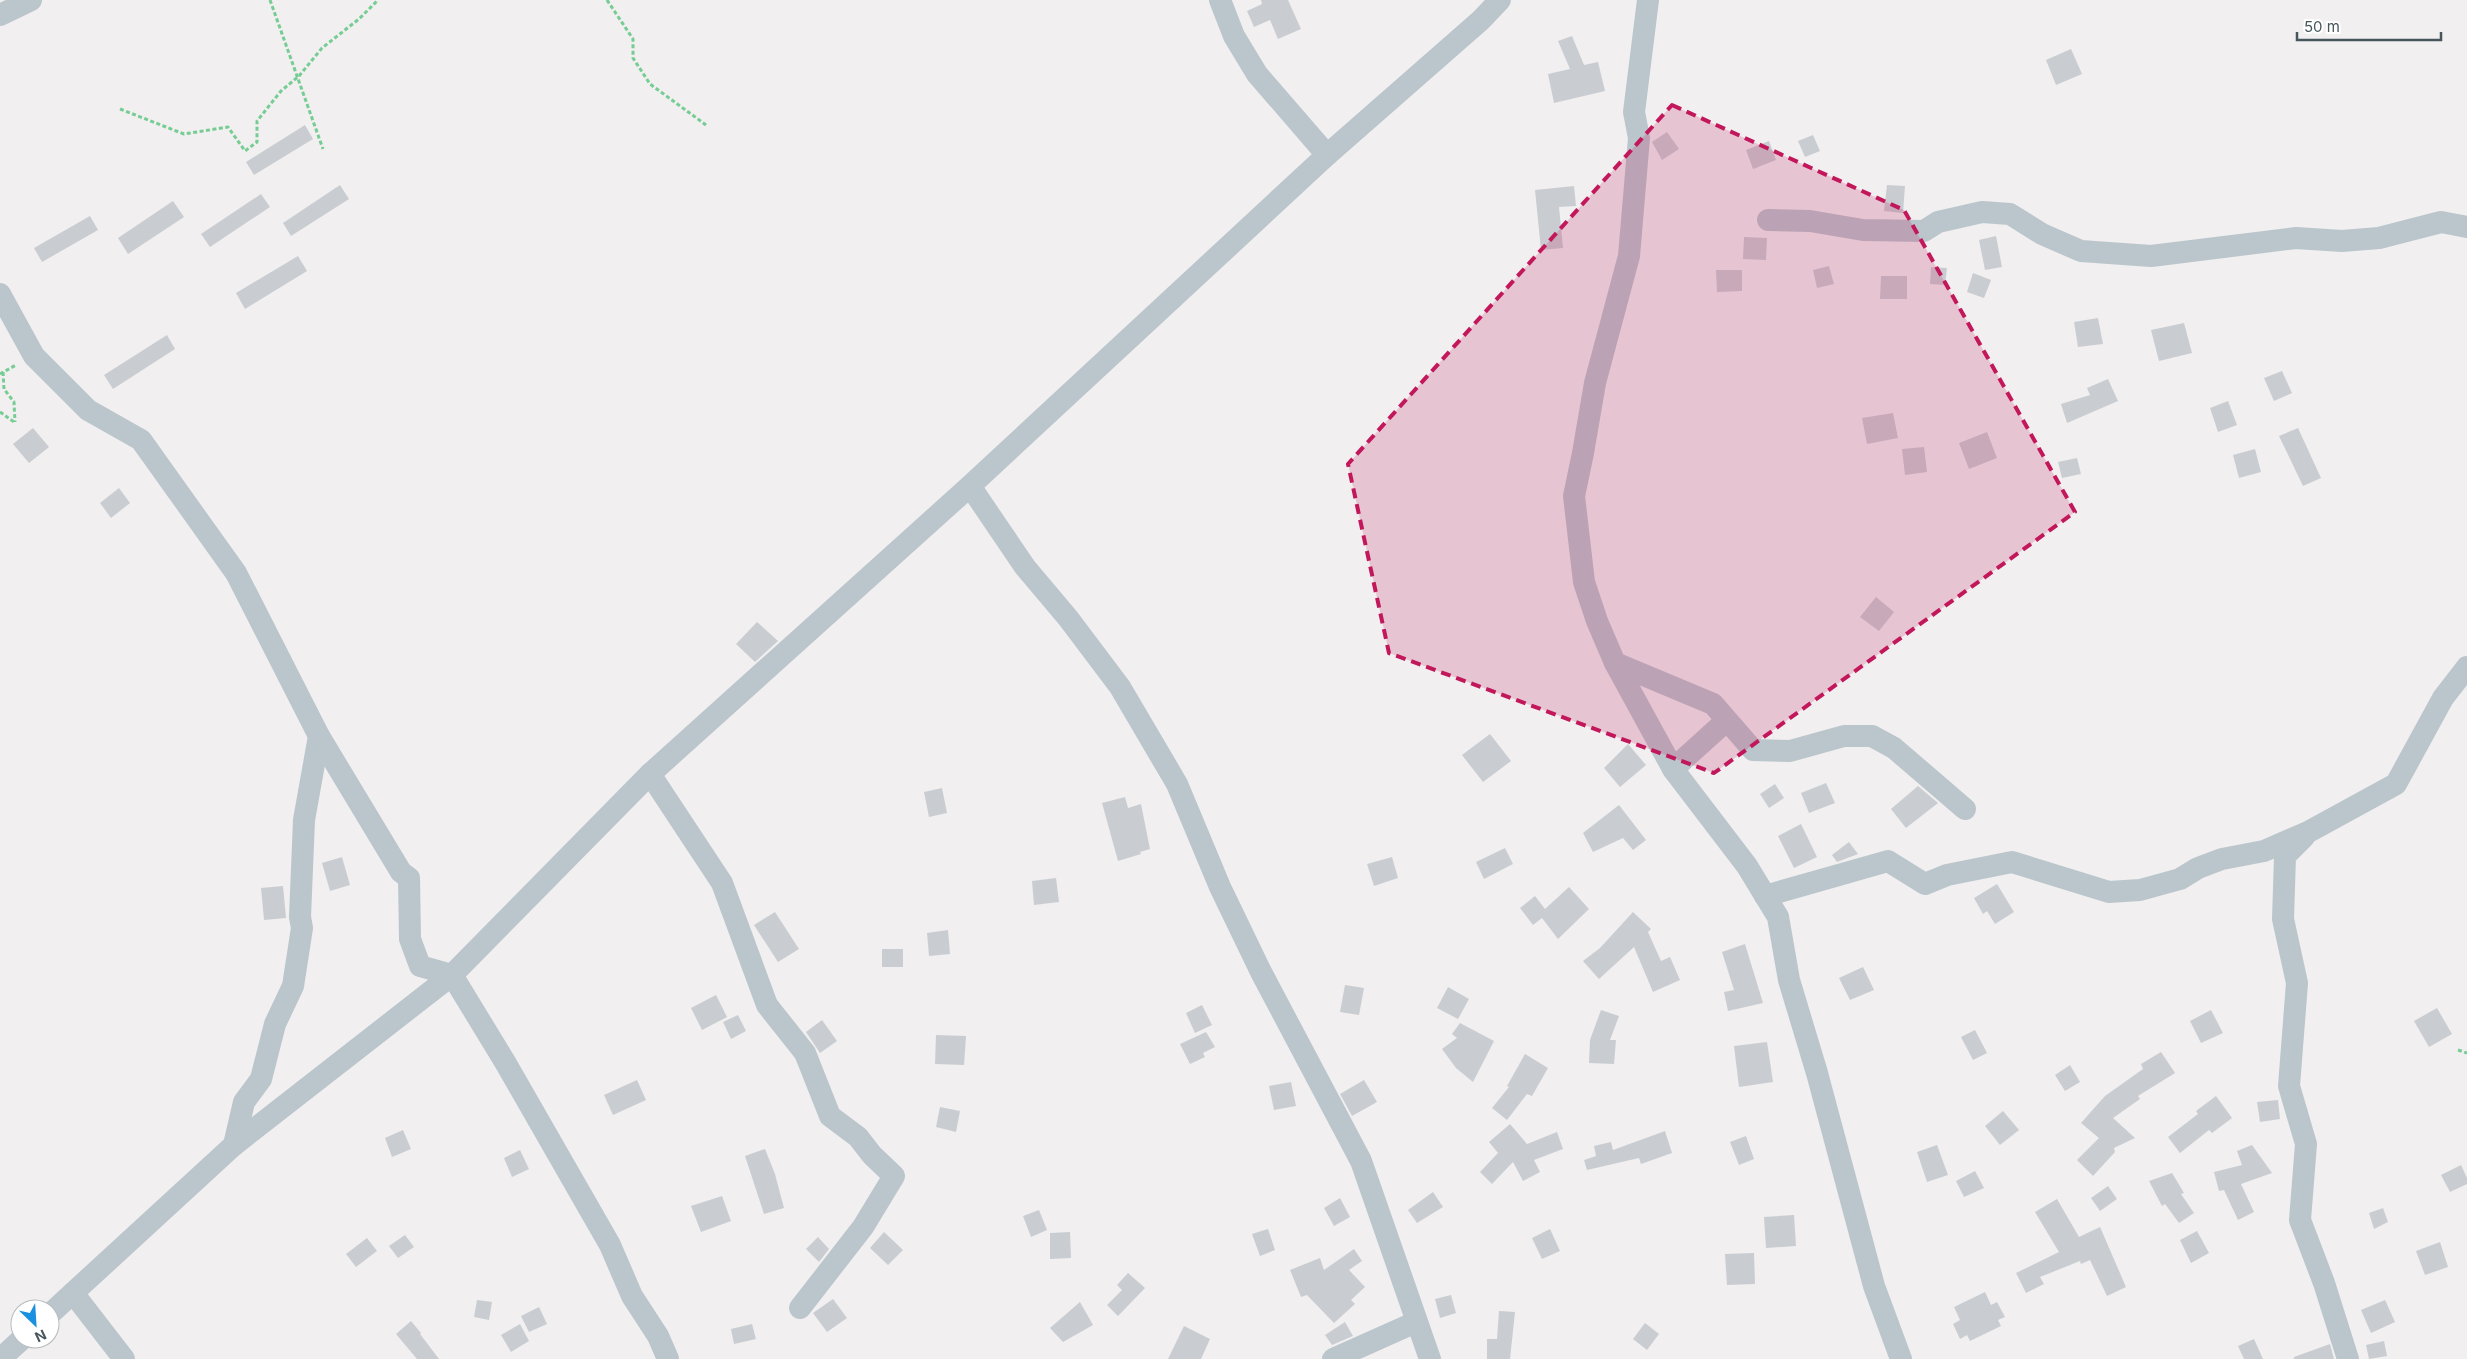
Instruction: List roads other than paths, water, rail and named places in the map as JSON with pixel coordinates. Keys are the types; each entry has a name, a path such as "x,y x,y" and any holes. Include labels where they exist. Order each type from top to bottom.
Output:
{"street":[{"path":"0,15 31,0"},
{"path":"1220,0 1234,36 1257,74 1327,155"},
{"path":"60,1305 234,1145 452,975 650,774 970,486 1327,155 1480,20 1500,0"},
{"path":"1648,0 1634,112 1639,138 1629,256 1595,383 1584,453 1574,496 1584,582 1597,621 1615,663 1673,769 1747,866 1778,917 1789,980 1817,1073 1874,1286 1901,1359"},
{"path":"1768,220 1810,222 1863,230 1924,231 1938,222 1982,212 2010,214 2042,234 2081,252 2151,256 2296,238 2342,241 2379,238 2441,222 2467,226"},
{"path":"0,294 34,356 88,410 140,440 239,578 319,736 401,872 409,878 410,939 420,966 452,975 510,1070 605,1237 632,1296 658,1336 668,1359"},
{"path":"970,486 1025,567 1068,618 1120,687 1177,784 1220,886 1261,972 1360,1162 1430,1359"},
{"path":"1615,663 1713,704 1753,750 1790,751 1844,736 1872,736 1894,748 1965,809"},
{"path":"1765,896 1888,861 1925,884 1947,875 2012,862 2109,892 2140,890 2180,879 2198,868 2228,856 2264,851 2310,831 2396,784 2443,698 2467,667"},
{"path":"1673,769 1726,721"},
{"path":"234,1145 244,1102 261,1079 275,1024 293,986 302,928 300,916 304,820 319,736"},
{"path":"650,774 722,883 766,1005 805,1053 830,1116 858,1136 872,1154 894,1176 863,1227 800,1308"},
{"path":"2310,831 2285,856 2283,919 2297,983 2289,1086 2306,1144 2300,1220 2324,1283 2348,1359"},
{"path":"73,1293 124,1359"},
{"path":"1333,1359 1416,1322"},
{"path":"0,1359 11,1349"}]}
